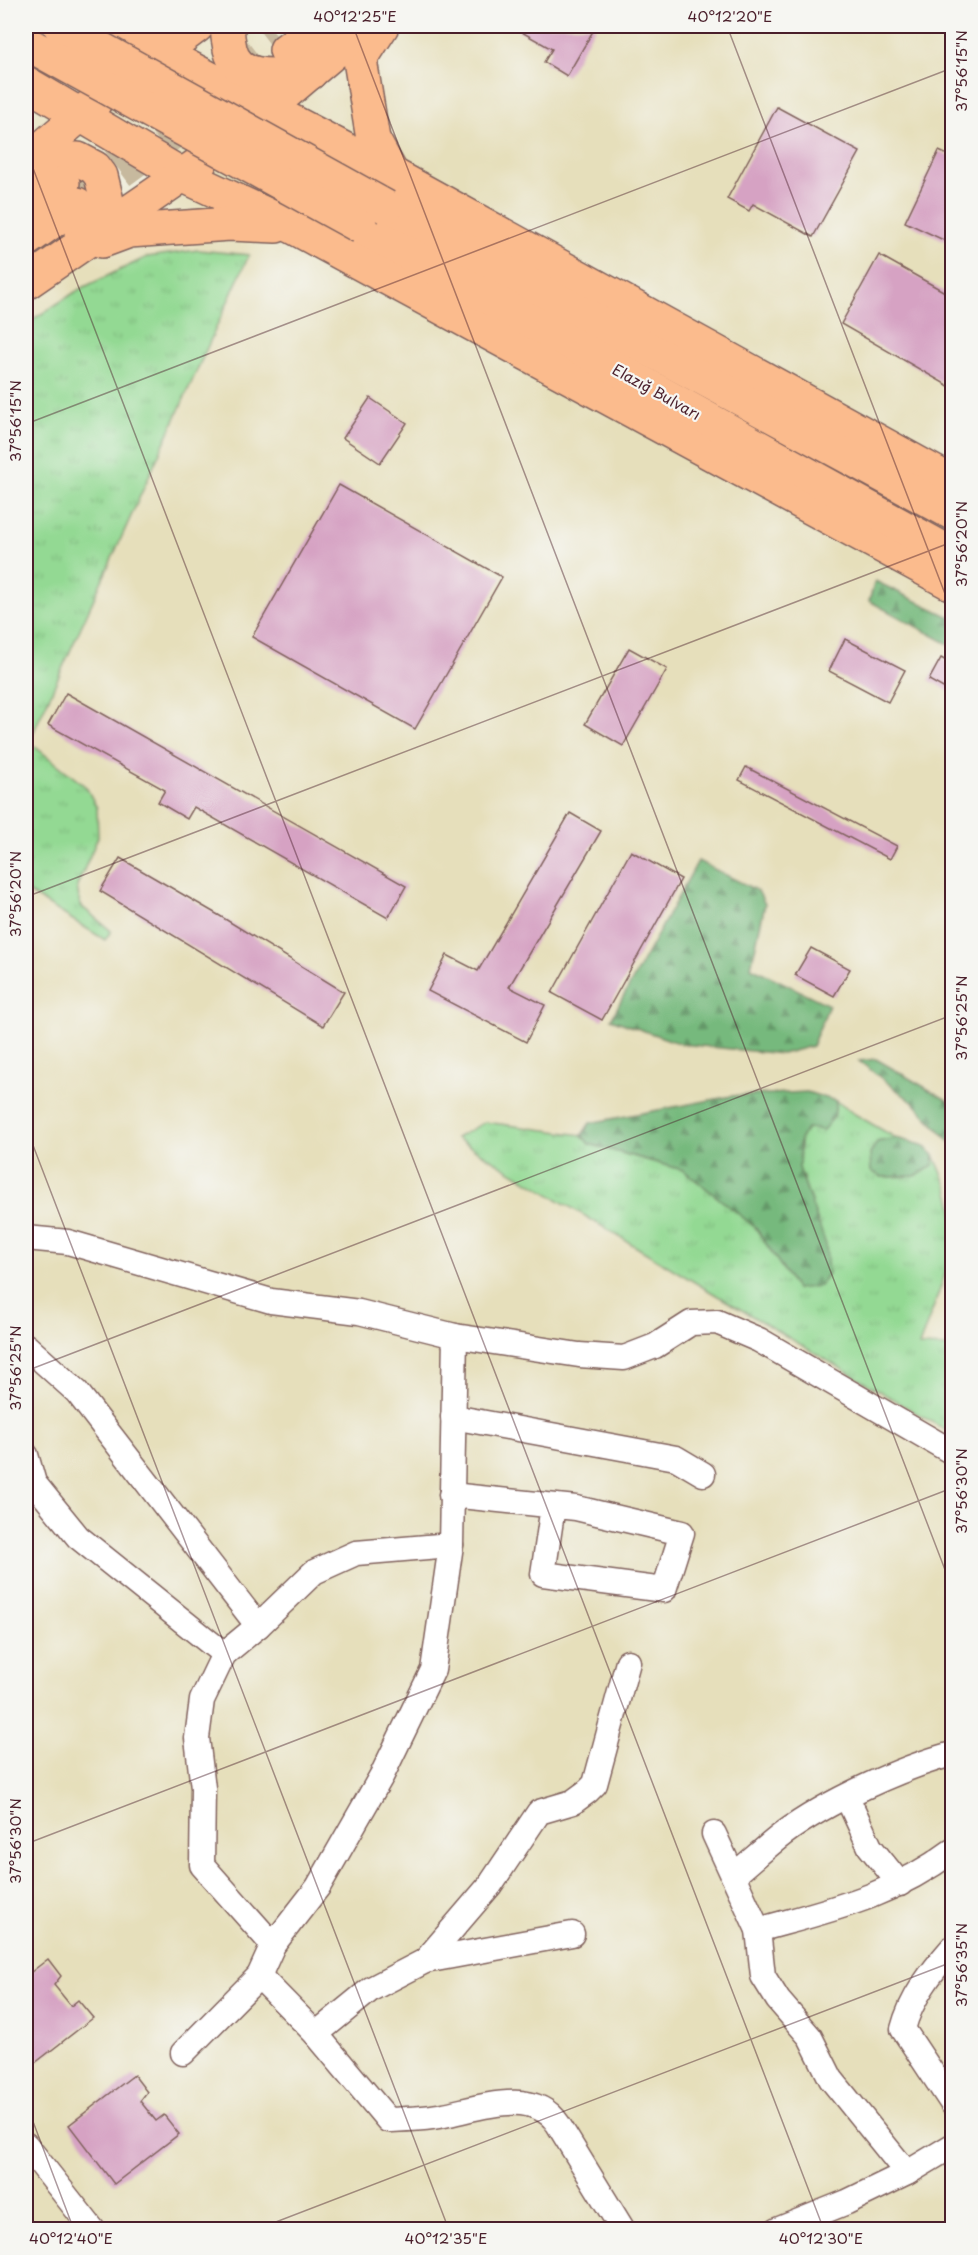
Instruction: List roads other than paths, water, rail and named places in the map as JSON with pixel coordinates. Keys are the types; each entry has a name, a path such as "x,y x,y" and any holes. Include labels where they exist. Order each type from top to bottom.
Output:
{"highway":[{"path":"60,26 386,207 952,513"},
{"path":"110,26 392,174 952,482"},
{"path":"26,162 79,114 197,26"},
{"path":"229,26 227,32 231,53 238,64 249,73 267,75 310,73"},
{"path":"286,50 318,26"},
{"path":"26,283 61,256 184,176 269,108 365,26"},
{"path":"382,26 360,60 373,138 392,174"},
{"name":"Elazığ Bulvarı","path":"26,44 952,554"},
{"path":"26,83 184,176 293,227 952,584"},
{"path":"26,174 59,159 78,159 95,168 101,176 106,201 97,220 61,256"},
{"path":"26,207 70,193 26,240"},
{"path":"61,256 129,231 231,224 293,227"}],"street":[{"path":"26,1238 68,1242 271,1301 359,1312 455,1336 579,1355 624,1358 655,1346 691,1323 717,1322 759,1340 952,1452"},
{"path":"183,2053 259,1976 273,1945 318,1887 382,1774 433,1670 451,1545 455,1336"},
{"path":"26,1346 76,1392 258,1626"},
{"path":"453,1417 676,1458 703,1474"},
{"path":"26,1455 34,1483 78,1537 224,1654"},
{"path":"452,1495 576,1508 682,1533 664,1590 543,1574 553,1506"},
{"path":"273,1945 202,1865 203,1788 197,1738 202,1700 224,1654 258,1626 315,1572 356,1553 451,1545"},
{"path":"425,1961 490,1885 539,1812 573,1802 595,1784 628,1662"},
{"path":"733,1876 784,1834 847,1797 919,1763 952,1754"},
{"path":"847,1797 870,1847 900,1884"},
{"path":"714,1834 758,1930 763,1976 778,2000 810,2037 831,2079 907,2173"},
{"path":"758,1930 870,1898 928,1870 952,1851"},
{"path":"316,2034 372,1989 425,1961 572,1934"},
{"path":"952,1948 936,1966 907,2012 903,2029 952,2103"},
{"path":"259,1976 316,2034 388,2120 442,2116 486,2105 525,2103 541,2108 554,2117 623,2229"},
{"path":"26,2145 93,2229"},
{"path":"777,2229 847,2202 907,2173 952,2146"}],"tunnel":[{"path":"66,181 269,26"},
{"path":"81,201 201,112"}]}
